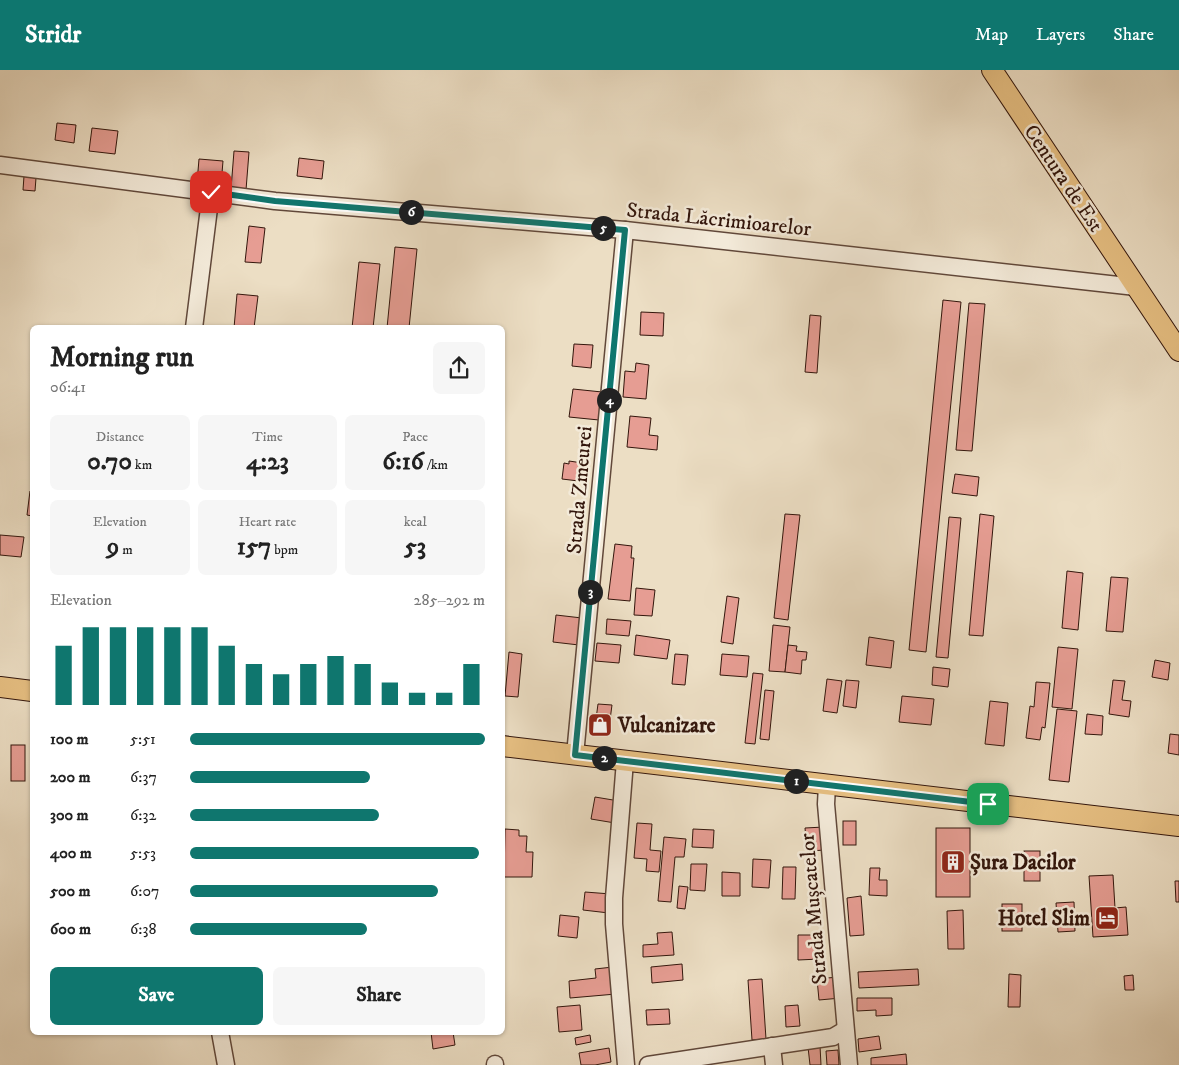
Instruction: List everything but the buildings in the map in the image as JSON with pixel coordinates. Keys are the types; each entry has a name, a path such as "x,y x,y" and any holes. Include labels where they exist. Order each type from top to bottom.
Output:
{"main road":[{"name":"Centura de Est","path":"992,70 1179,351"},
{"path":"0,688 30,691"},
{"path":"505,746 1179,826"}],"street":[{"name":"Strada Lăcrimioarelor","path":"0,165 275,201 625,230 1136,287"},
{"path":"194,325 211,192"},
{"name":"Strada Zmeurei","path":"575,755 625,230"},
{"path":"625,761 614,898 614,924 626,1065"},
{"name":"Strada Mușcatelor","path":"827,785 826,804 848,1065"},
{"path":"648,1065 833,1037 845,1030"},
{"path":"221,1035 226,1065"},
{"path":"772,1046 774,1065"}],"place":[{"name":"Vulcanizare","path":"600,725"},
{"name":"Șura Dacilor","path":"953,862"},
{"name":"Hotel Slim","path":"1107,918"}],"route":[{"path":"211,192 275,201 625,230 575,755 988,804"}]}
